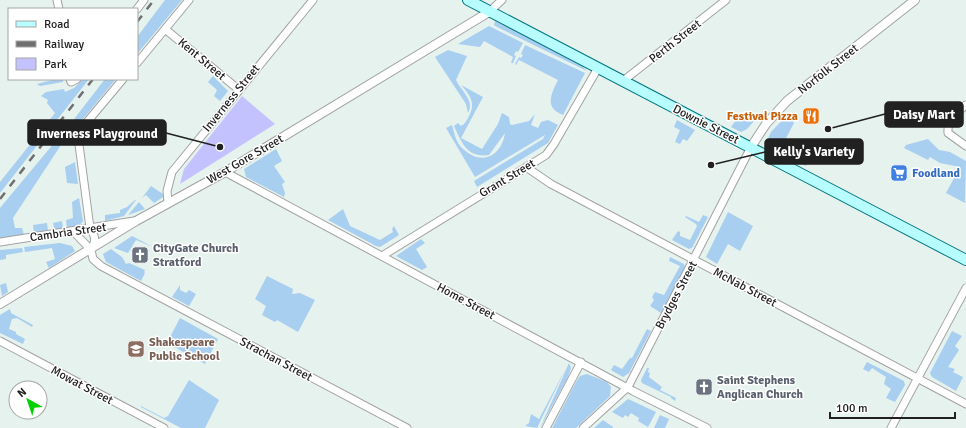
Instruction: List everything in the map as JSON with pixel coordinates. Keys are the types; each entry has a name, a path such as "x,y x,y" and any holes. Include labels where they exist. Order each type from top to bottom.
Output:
{"main road":[{"name":"Downie Street","path":"468,0 966,260"}],"street":[{"path":"138,8 144,0"},
{"path":"138,61 189,0"},
{"name":"Inverness Street","path":"168,203 168,191 172,172 238,89 313,0"},
{"path":"489,12 502,0"},
{"name":"Perth Street","path":"623,81 726,0"},
{"name":"Norfolk Street","path":"751,147 766,124 787,101 915,0"},
{"name":"West Gore Street","path":"0,304 91,250 136,221 225,172 489,12"},
{"name":"Kent Street","path":"165,29 238,89"},
{"name":"Grant Street","path":"382,256 546,155 552,148 598,68"},
{"path":"91,250 95,243 96,237 90,228 78,137 82,128 122,80"},
{"path":"966,105 951,117 947,127 948,133 966,146"},
{"name":"Brydges Street","path":"583,428 628,387 751,147"},
{"name":"McNab Street","path":"526,167 541,179 966,404"},
{"name":"Home Street","path":"225,172 707,428"},
{"name":"Cambria Street","path":"0,242 136,221"},
{"name":"Strachan Street","path":"73,231 91,250 93,259 101,266 407,428"},
{"path":"891,428 966,288"},
{"name":"Mowat Street","path":"0,341 164,428"},
{"path":"546,428 581,362"}],"shaded area":[{"path":"165,0 182,0 138,53 138,36"},
{"path":"495,21 582,66 587,71 497,27 494,25"},
{"path":"489,26 523,43 518,52 516,51 514,55 516,56 513,63 511,63 513,57 484,41 480,47 458,44"},
{"path":"525,45 585,73 563,115 553,109 551,105 551,95 558,80 519,60 516,65 515,64 519,57 521,58 523,55 521,54"},
{"path":"448,50 467,56 456,80 469,100 470,108 468,113 466,104 435,57"},
{"path":"213,76 228,91 220,101 214,96 217,90 208,82"},
{"path":"52,80 63,80 63,82 40,86 37,84"},
{"path":"82,80 88,80 0,193 0,182 55,113 47,103 48,100 41,96 46,92 64,89 65,92 74,88"},
{"path":"104,80 115,80 77,126 73,134 71,123"},
{"path":"461,85 483,97 461,138 482,149 498,124 502,113 509,117 510,124 512,125 529,121 535,114 531,125 538,128 541,122 548,120 558,125 548,143 477,187 474,181 543,139 545,135 475,177 446,128 452,125 460,146 469,154 482,158 489,157 499,148 503,142 505,133 489,155 475,154 466,148 454,126 458,123 461,126 465,123 472,107 471,99"},
{"path":"789,113 794,123 784,142 806,155 809,161 806,166 767,146 766,143 771,132"},
{"path":"744,115 755,120 747,129 741,132 731,127 736,120 740,122"},
{"path":"677,120 695,130 687,141 683,139 680,144 675,142 680,130 674,127"},
{"path":"69,125 71,142 61,145 13,218 15,228 22,228 24,235 0,238 0,208"},
{"path":"928,139 939,150 950,152 966,161 965,203 946,193 960,167 940,163 930,157 928,160 904,148 906,145"},
{"path":"276,149 282,161 274,166 285,182 282,184 285,193 284,197 246,177 244,169"},
{"path":"75,162 78,184 67,183 65,167"},
{"path":"151,186 163,194 163,197 154,203 146,195 142,198"},
{"path":"79,198 83,221 78,227 67,229 66,220 73,218 72,202"},
{"path":"135,200 124,216 105,221 105,215 120,213 120,210 127,207"},
{"path":"139,202 145,209 128,215"},
{"path":"343,209 350,226 380,240 393,232 392,229 394,226 399,235 380,247 376,246 328,220"},
{"path":"728,212 753,226 740,251 728,244 717,264 706,257"},
{"path":"703,215 708,217 692,248 689,249 672,240 678,231 680,232 680,236 690,240 697,226 685,217 686,216 699,222"},
{"path":"62,221 63,229 55,231 53,223"},
{"path":"47,223 48,231 34,233 33,225"},
{"path":"132,236 153,247 136,240 128,253 114,248"},
{"path":"421,239 425,243 416,249 427,267 422,270 396,256"},
{"path":"60,243 72,246 75,251 49,268 46,262 55,259 52,248 25,252 24,247"},
{"path":"22,248 23,252 6,255 6,259 0,260 0,250"},
{"path":"111,249 122,257 126,264 129,263 145,270 141,281 106,262 103,254"},
{"path":"670,257 684,264 685,267 661,313 650,306 654,300 652,297 655,292 664,295 680,266 669,261"},
{"path":"267,276 293,289 292,294 300,293 315,300 298,332 277,320 275,322 262,315 266,306 255,299"},
{"path":"6,283 8,292 2,296 0,285"},
{"path":"180,285 180,290 186,293 189,290 196,294 189,306 172,297"},
{"path":"10,309 11,313 33,325 32,327 17,318 12,319 9,329 25,339 23,344 0,333 0,315"},
{"path":"180,318 218,339 205,364 167,343"},
{"path":"647,329 651,331 629,373 623,377 611,370 614,365 622,369 630,358 632,358"},
{"path":"952,331 962,336 955,346 959,350 948,367 955,369 953,372 963,377 956,391 932,377 930,373"},
{"path":"867,362 904,381 905,385 895,402 886,398 891,389 884,384 886,377 872,368 869,372 863,369"},
{"path":"569,363 571,368 568,377 540,428"},
{"path":"566,368 537,428 525,426 529,423 531,414 539,419"},
{"path":"647,368 649,368 649,377 662,387 660,390 676,398 675,401 671,397 642,383 641,380"},
{"path":"587,374 607,382 611,387 610,396 576,428 552,428 576,382 580,376"},
{"path":"189,380 219,400 205,428 181,428 141,407 164,418 168,416"},
{"path":"628,399 656,412 648,427 638,421 639,418 631,413 628,417 625,415 623,418 612,412"},
{"path":"660,415 669,419 665,428 654,428"},
{"path":"603,420 613,427 613,428 594,428"}],"green space":[{"path":"242,96 275,124 180,184 184,169"}],"railway":[{"path":"138,21 154,0"},
{"path":"0,199 92,80"}],"place":[{"name":"Festival Pizza","path":"811,116"},
{"name":"Daisy Mart","path":"828,129"},
{"name":"Inverness Playground","path":"220,147"},
{"name":"Kelly's Variety","path":"711,165"},
{"name":"Foodland","path":"899,173"},
{"name":"CityGate Church Stratford","path":"140,255"},
{"name":"Shakespeare Public School","path":"136,349"},
{"name":"Saint Stephens Anglican Church","path":"704,387"}]}
